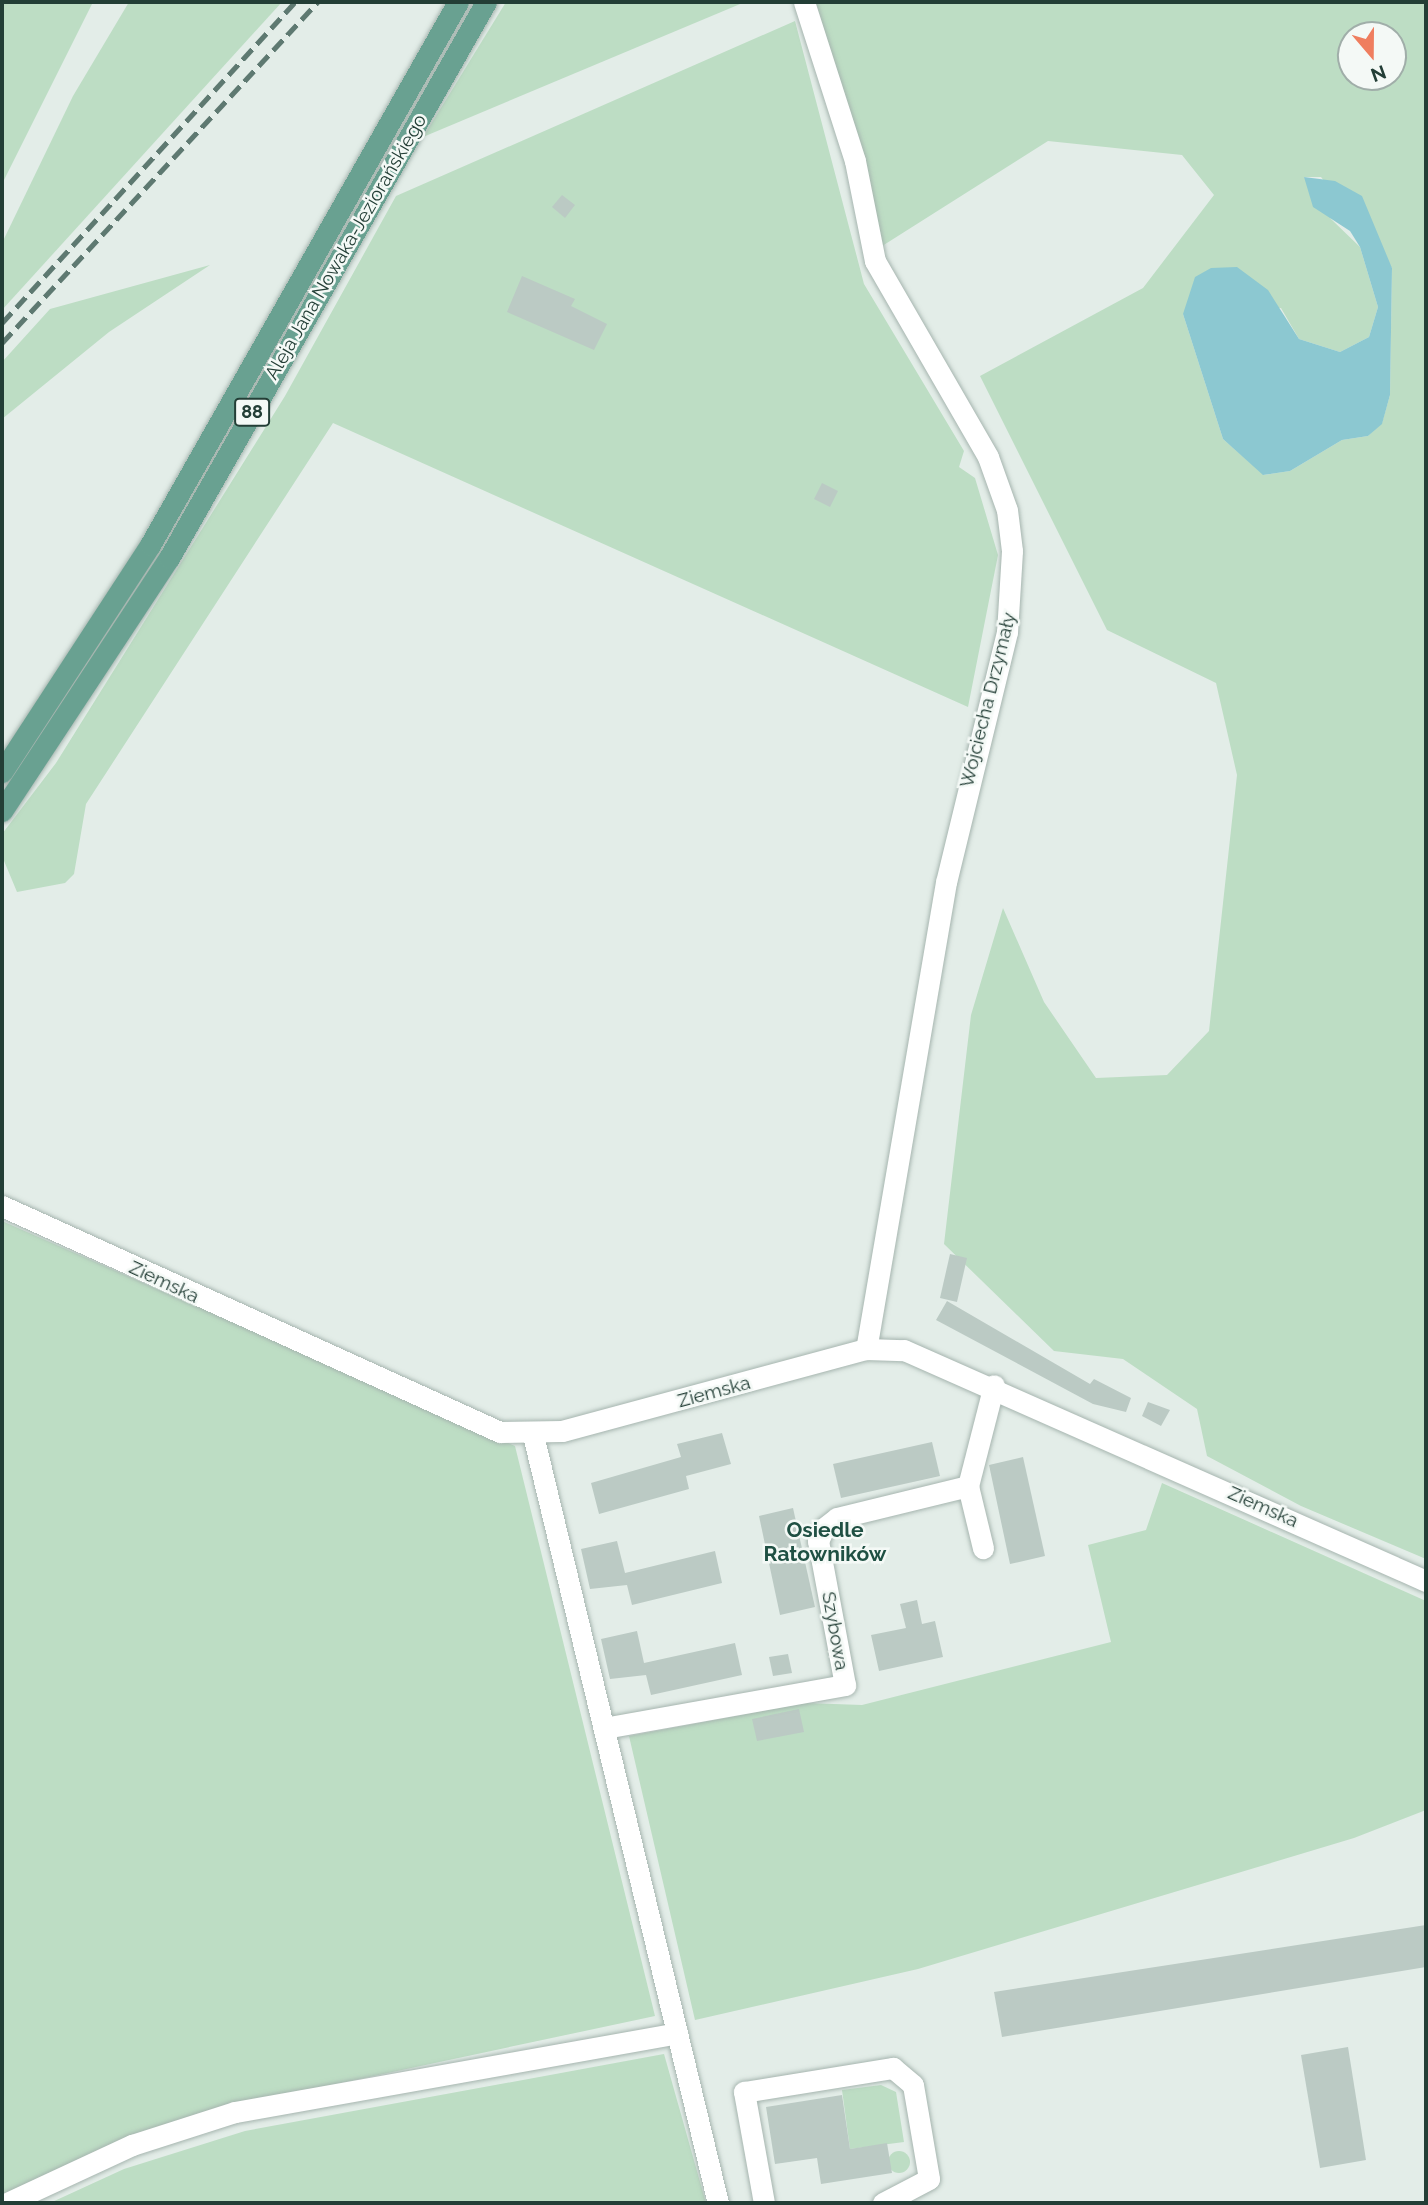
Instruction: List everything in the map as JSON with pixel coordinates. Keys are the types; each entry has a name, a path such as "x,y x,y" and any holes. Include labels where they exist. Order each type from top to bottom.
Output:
{"main road":[{"name":"Aleja Jana Nowaka-Jeziorańskiego","path":"2,772 150,545 458,2"},
{"name":"Aleja Jana Nowaka-Jeziorańskiego","path":"2,811 169,558 486,2"}],"street":[{"name":"Wojciecha Drzymały","path":"804,2 855,161 876,261 988,457 1007,510 1012,551 1007,632 948,871 866,1349"},
{"name":"Ziemska","path":"2,1206 476,1424 533,1435 866,1349 904,1350 994,1385 1426,1581"},
{"path":"984,1548 968,1486 994,1385"},
{"path":"533,1435 718,2203"},
{"name":"Szybowa","path":"604,1728 845,1685 818,1541 824,1528 837,1518 968,1486"},
{"path":"8,2203 132,2145 235,2112 677,2033"},
{"path":"764,2203 744,2092 893,2068 913,2085 929,2179 883,2203"}],"green space":[{"path":"2,2 93,2 2,184"},
{"path":"129,2 282,2 2,310 2,243 73,96"},
{"path":"506,2 745,2 423,137"},
{"path":"816,2 1426,2 1426,1559 1301,1506 1207,1456 1197,1409 1123,1359 1054,1351 944,1244 971,1015 1003,908 1044,1002 1096,1078 1167,1075 1209,1031 1237,775 1216,683 1107,630 980,376 1143,288 1214,195 1182,155 1048,141 879,248 870,190","holes":["1304,177 1321,177 1392,268 1390,395 1382,423 1368,436 1342,440 1290,471 1264,475 1223,439 1183,314 1281,308 1299,339 1340,352 1369,337 1378,307 1360,247 1331,219"]},
{"path":"795,21 864,284 964,451 959,467 975,478 998,555 968,707 333,423 86,804 74,874 65,883 17,892 2,856 2,834 56,763 285,396 396,196"},
{"path":"210,265 109,332 2,419 2,362 50,309"},
{"path":"2,1221 515,1446 655,2016 294,2093 2,2198"},
{"path":"1162,1483 1426,1601 1426,1810 1354,1838 918,1969 695,2020 629,1736 805,1703 862,1705 1111,1642 1088,1545 1146,1530"},
{"path":"664,2054 706,2203 50,2203 124,2169 245,2131"},
{"path":"881,2085 896,2092 904,2142 850,2149 842,2090"},
{"path":"899,2151 907,2154 910,2162 907,2170 899,2173 891,2170 888,2162 891,2154"}],"water":[{"path":"1304,177 1335,181 1362,196 1392,268 1390,395 1382,424 1368,436 1342,440 1290,471 1263,475 1223,439 1183,314 1195,277 1211,268 1237,267 1268,290 1299,339 1340,352 1369,337 1378,307 1360,247 1350,231 1313,207"}],"building":[{"path":"562,195 575,205 565,218 552,207"},
{"path":"522,276 575,299 571,306 607,324 594,350 507,312"},
{"path":"822,483 838,491 830,507 814,499"},
{"path":"950,1254 967,1258 957,1302 940,1298"},
{"path":"947,1301 1090,1384 1094,1379 1131,1398 1126,1412 1093,1404 936,1320"},
{"path":"1148,1402 1170,1410 1161,1426 1142,1416"},
{"path":"722,1433 731,1464 686,1476 689,1489 599,1514 591,1483 681,1457 677,1444"},
{"path":"932,1442 940,1476 841,1498 833,1464"},
{"path":"1023,1457 1045,1556 1010,1564 989,1465"},
{"path":"793,1508 815,1607 780,1615 759,1516"},
{"path":"617,1541 625,1573 715,1551 722,1583 632,1605 627,1585 590,1589 581,1549"},
{"path":"917,1600 922,1624 935,1621 943,1657 879,1671 871,1635 906,1628 900,1604"},
{"path":"637,1631 644,1663 735,1643 742,1675 651,1695 646,1675 610,1679 601,1639"},
{"path":"788,1654 792,1673 773,1676 769,1657"},
{"path":"799,1709 804,1732 757,1741 752,1719"},
{"path":"1426,1925 1426,1967 1002,2037 994,1992"},
{"path":"1348,2047 1366,2160 1320,2168 1301,2055"},
{"path":"842,2095 850,2149 887,2143 892,2173 821,2184 817,2158 775,2164 766,2107"}],"railway":[{"path":"2,323 295,2"},
{"path":"2,343 318,2"}],"district":[{"name":"Osiedle Ratowników","path":"825,1542"}]}
